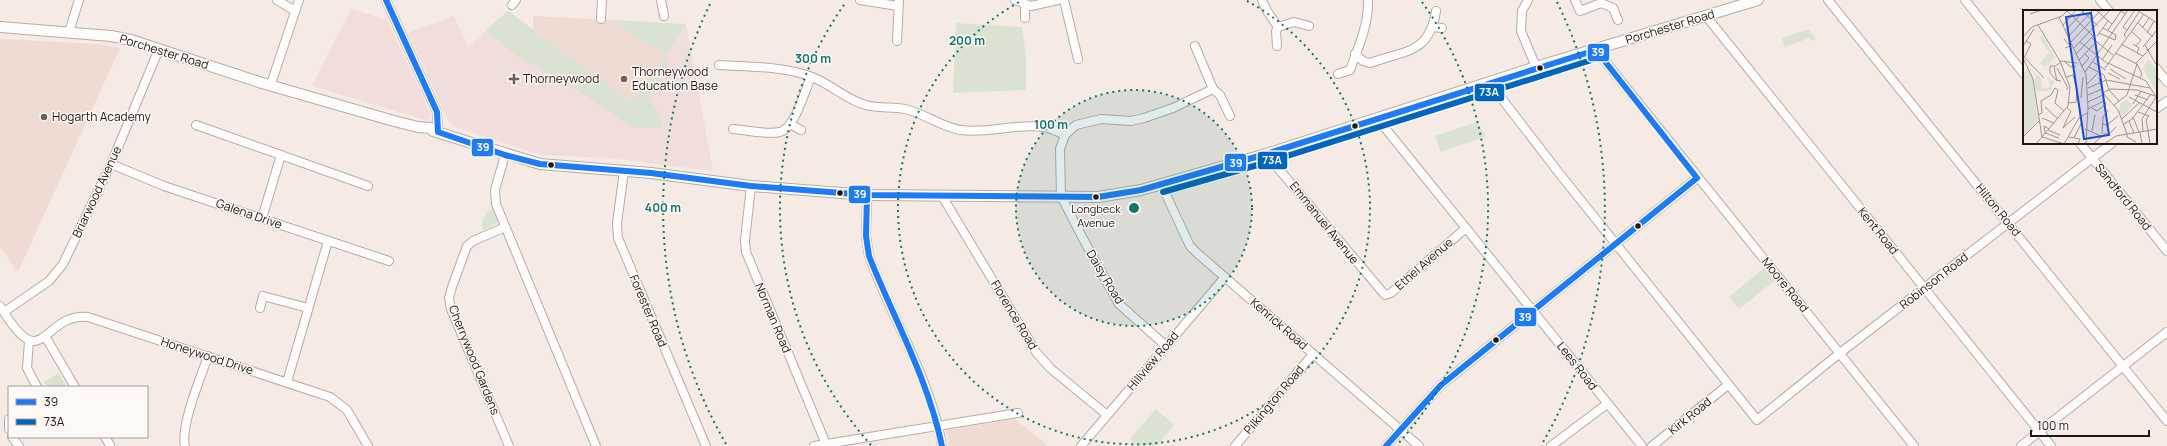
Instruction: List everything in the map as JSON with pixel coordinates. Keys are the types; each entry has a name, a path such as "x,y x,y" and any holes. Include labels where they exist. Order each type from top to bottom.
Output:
{"street":[{"path":"69,32 79,0"},
{"path":"277,0 295,12"},
{"path":"268,83 300,0"},
{"path":"386,0 437,112 435,132"},
{"path":"601,19 602,0"},
{"path":"860,0 898,3 896,41"},
{"path":"1014,0 1025,5 1036,6 1058,0"},
{"path":"1064,0 1078,59"},
{"path":"1262,0 1267,11 1278,27"},
{"path":"1338,74 1350,70 1363,33 1368,0"},
{"path":"1575,0 1580,11 1601,3 1613,8 1618,20"},
{"name":"Porchester Road","path":"0,27 120,37 254,79 418,127 422,126 430,128 435,132 505,155 540,164 624,170 751,186 867,195 1098,197 1118,195 1161,184 1266,154 1536,67 1758,0"},
{"name":"Hilton Road","path":"1828,0 2167,421"},
{"path":"1965,0 2023,73"},
{"path":"2100,0 2108,10"},
{"path":"1525,1 1522,11 1521,31 1523,40 1536,67"},
{"path":"660,5 664,16"},
{"path":"1025,5 1025,18"},
{"path":"1355,54 1363,61 1370,63 1421,45 1438,28 1436,11"},
{"name":"Kent Road","path":"1706,16 2050,446"},
{"path":"1278,27 1294,22 1309,26"},
{"path":"1277,46 1276,31 1278,27"},
{"path":"1195,46 1213,89 1220,95 1230,116"},
{"name":"Briarwood Avenue","path":"2,309 49,281 62,264 111,164 159,49"},
{"name":"Moore Road","path":"1596,50 1697,178 1914,446"},
{"path":"720,64 794,71 811,76 855,102 866,106 879,108 904,108 947,126 961,130 977,131 1035,126 1053,130 1065,135"},
{"path":"2157,69 2167,82"},
{"path":"733,129 773,133 781,132 790,124 811,76"},
{"path":"1489,82 1615,244 1728,385"},
{"path":"1061,196 1060,149 1065,135 1076,126 1088,121 1101,119 1131,120 1144,118 1173,108 1213,89"},
{"path":"2157,108 2167,101"},
{"name":"Lees Road","path":"1377,118 1642,446"},
{"path":"790,124 801,130"},
{"path":"196,125 368,186"},
{"name":"Sandford Road","path":"2081,144 2167,251"},
{"name":"Robinson Road","path":"1728,385 1757,420 1840,353 2111,144"},
{"name":"Emmanuel Avenue","path":"1266,154 1381,293"},
{"path":"505,155 494,190 496,204 596,446"},
{"path":"262,218 281,156"},
{"name":"Galena Drive","path":"111,164 164,186 389,261"},
{"name":"Forester Road","path":"624,170 617,223 618,238 706,446"},
{"path":"1386,446 1441,385 1697,178"},
{"name":"Kenrick Road","path":"1161,184 1190,246 1419,446"},
{"name":"Norman Road","path":"751,186 744,240 746,252 826,444"},
{"path":"867,195 866,236 868,256 928,394 934,426 942,446"},
{"name":"Florence Road","path":"942,196 1036,352 1050,368 1107,415"},
{"name":"Daisy Road","path":"1061,196 1119,304 1166,346"},
{"name":"Cherrywood Gardens","path":"505,227 473,241 467,246 449,298 451,309 509,446"},
{"name":"Ethel Avenue","path":"1381,293 1385,295 1391,293 1466,228"},
{"path":"287,382 328,240"},
{"name":"Hillview Road","path":"1081,446 1225,278"},
{"path":"260,308 263,296 308,308"},
{"path":"2,309 14,327 29,341 27,368 36,386"},
{"name":"Honeywood Drive","path":"29,341 37,341 68,319 74,317 88,317 287,382 337,401 347,410 368,446"},
{"path":"2021,446 2167,332"},
{"path":"45,336 74,386"},
{"name":"Pilkington Road","path":"1235,446 1313,354"},
{"path":"185,446 184,438 186,424 208,356"},
{"name":"Kirk Road","path":"1652,446 1728,385"},
{"path":"1551,446 1607,404"},
{"path":"814,446 1018,413"},
{"path":"13,438 19,446"}],"shaded area":[{"path":"351,9 387,20 431,115 430,118 425,120 312,86"},
{"name":"Thorneywood","path":"508,11 631,102 686,24 713,171 609,158 541,155 453,126 449,122 408,33 454,16 468,47"},
{"name":"Thorneywood Education Base","path":"533,16 613,20 626,31 666,55 631,102 533,29"},
{"name":"Hogarth Academy","path":"0,39 98,44 120,48 18,272 0,247"},
{"path":"1015,419 1048,446 949,446 947,430"}],"green space":[{"path":"508,11 631,102 666,55 669,66 649,97 663,124 659,128 641,128 630,126 582,93 510,51 486,30"},
{"path":"613,20 686,24 666,55 626,31"},
{"path":"956,23 1022,27 1026,57 1026,90 953,93"},
{"path":"1809,29 1816,39 1812,41 1809,38 1785,47 1782,38"},
{"path":"1477,122 1486,136 1441,152 1435,136"},
{"path":"493,208 497,220 496,224 483,230 482,223 484,217 487,212"},
{"path":"1764,268 1774,281 1739,309 1729,297"},
{"path":"59,373 66,386 46,386 44,382"},
{"path":"1156,409 1174,425 1156,446 1138,446 1130,439"}],"transit line":[{"name":"39","path":"386,0 437,112 438,132 505,155 540,164 651,173 751,186 867,195 1098,197 1141,190 1266,154 1596,50 1697,178 1441,385 1386,446"},
{"name":"73A","path":"1163,192 1268,162 1598,58"},
{"name":"39","path":"867,195 866,236 869,256 919,373 936,421 942,446"}],"place":[{"name":"Thorneywood","path":"514,79"},
{"name":"Thorneywood Education Base","path":"624,79"},
{"name":"Hogarth Academy","path":"44,117"},
{"name":"Longbeck Avenue","path":"1096,197"}]}
